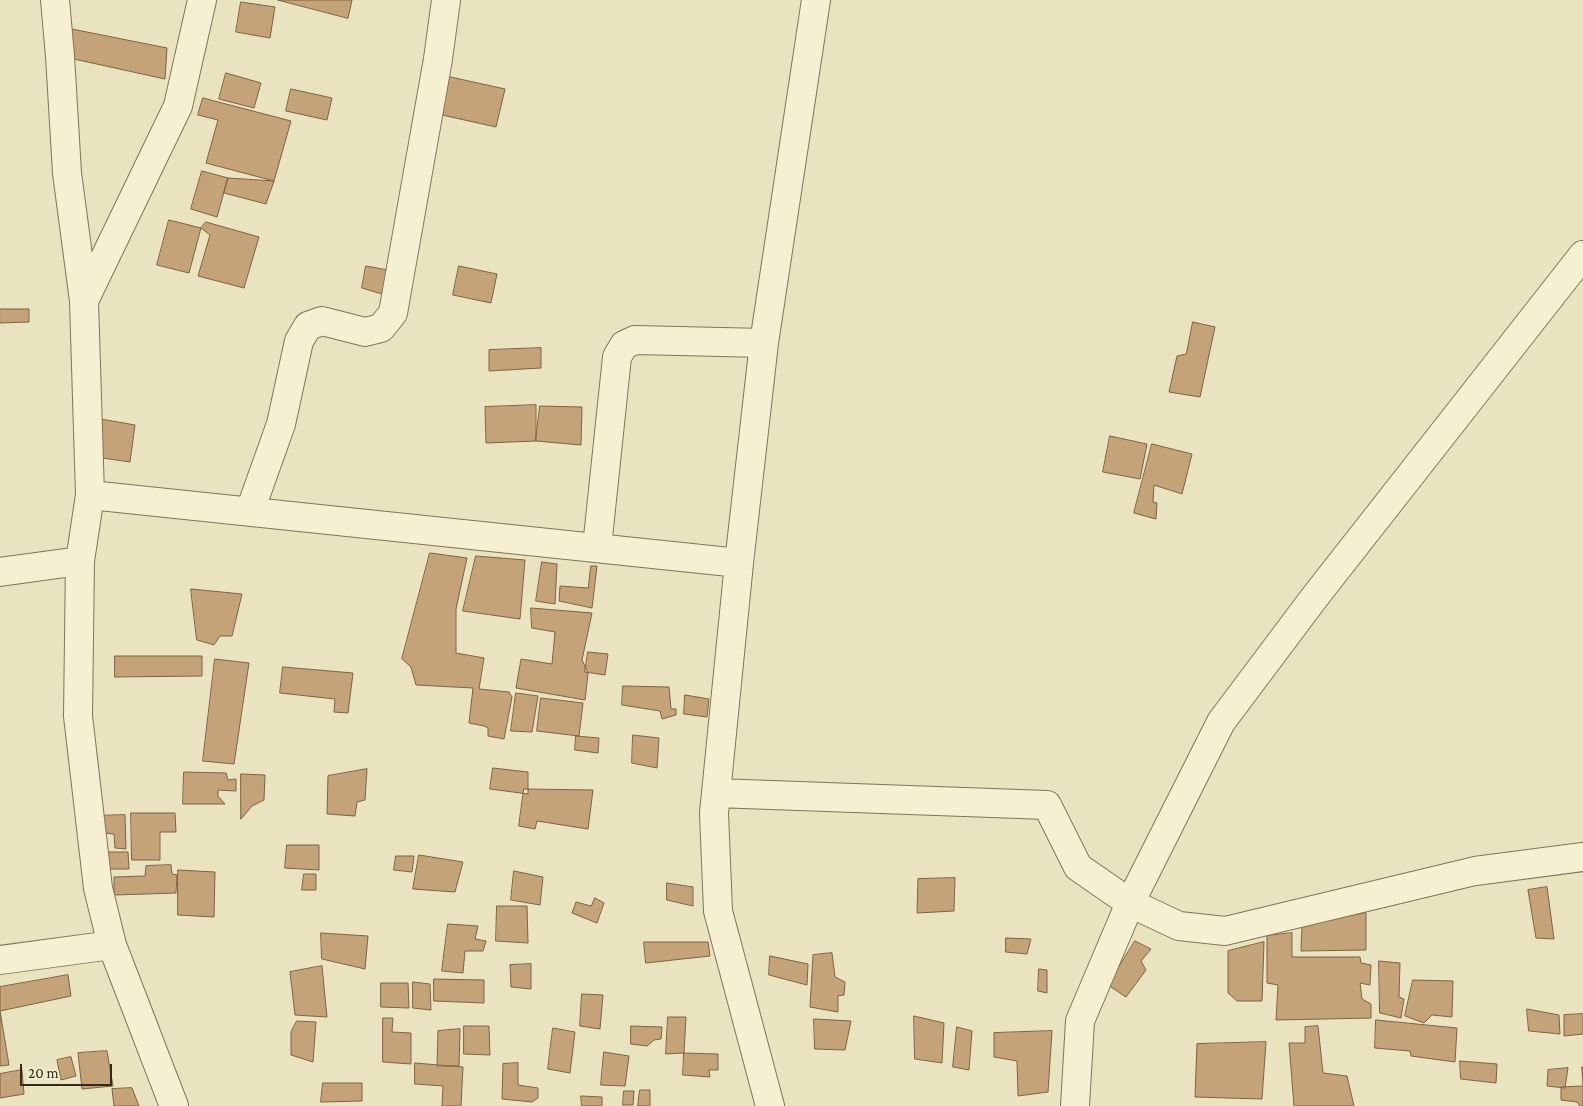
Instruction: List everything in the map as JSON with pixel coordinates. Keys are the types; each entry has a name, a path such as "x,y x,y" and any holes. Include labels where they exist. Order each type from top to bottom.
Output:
{"street":[{"path":"55,0 67,173 84,301 90,495 80,561 78,716 98,888 112,945 174,1106"},
{"path":"84,301 178,106 202,0"},
{"path":"250,511 281,424 299,341 308,326 322,321 365,332 381,328 393,313 438,59 446,0"},
{"path":"770,1106 718,911 714,813 739,563 764,343 816,0"},
{"path":"1075,1106 1080,1021 1130,903 1221,722 1314,598 1583,255"},
{"path":"597,547 617,357 624,345 635,340 764,343"},
{"path":"90,495 739,563"},
{"path":"0,572 80,561"},
{"path":"716,793 1047,805 1078,867 1130,903 1179,926 1225,931 1475,871 1583,857"},
{"path":"0,960 112,945"}],"building":[{"path":"278,0 352,0 348,18"},
{"path":"241,2 275,7 270,38 236,32"},
{"path":"67,28 167,48 165,79 60,56"},
{"path":"428,72 505,89 496,127 442,115 436,140"},
{"path":"226,73 261,83 254,108 219,99"},
{"path":"291,89 332,98 327,120 286,111"},
{"path":"203,98 291,121 274,181 206,163 218,120 198,115"},
{"path":"202,171 228,178 217,217 191,209"},
{"path":"228,178 274,181 266,204 224,193"},
{"path":"169,220 201,228 189,273 157,265"},
{"path":"206,222 259,237 244,288 198,276 210,235 201,228"},
{"path":"366,266 388,270 385,295 362,288"},
{"path":"459,266 497,274 491,303 453,295"},
{"path":"0,309 29,309 29,322 0,323"},
{"path":"1193,322 1215,327 1200,397 1169,392 1177,356 1186,354"},
{"path":"541,348 541,368 489,371 489,350"},
{"path":"536,405 536,441 486,443 485,407"},
{"path":"540,406 582,407 581,445 536,441"},
{"path":"95,418 135,425 130,462 89,456"},
{"path":"1110,436 1147,444 1140,479 1103,472"},
{"path":"1152,444 1192,454 1182,494 1154,485 1153,502 1157,503 1156,519 1134,513"},
{"path":"430,553 467,558 456,609 456,653 484,658 479,689 509,692 512,697 504,739 488,736 488,728 469,723 473,688 416,685 411,667 402,659"},
{"path":"476,556 525,560 520,619 463,611"},
{"path":"542,562 557,564 555,604 536,601"},
{"path":"591,566 597,566 592,608 559,601 560,586 588,588"},
{"path":"191,589 242,594 232,636 220,636 214,645 197,640"},
{"path":"531,608 592,613 582,660 588,673 585,700 516,688 521,659 552,664 555,632 532,628"},
{"path":"588,652 608,654 605,675 585,672"},
{"path":"115,656 202,656 202,676 115,677"},
{"path":"215,659 249,663 234,764 203,761"},
{"path":"283,667 353,673 348,713 334,712 335,699 280,693"},
{"path":"623,686 669,687 671,709 676,709 676,715 662,719 660,711 622,705"},
{"path":"516,693 538,696 532,732 511,731"},
{"path":"685,695 709,699 707,717 684,714"},
{"path":"541,698 583,703 579,736 537,731"},
{"path":"633,735 659,738 657,768 632,763"},
{"path":"576,736 599,738 598,753 575,750"},
{"path":"493,768 528,772 528,794 490,789"},
{"path":"367,769 365,800 357,802 355,816 327,814 328,776"},
{"path":"184,772 226,773 228,780 236,779 236,791 218,790 218,796 225,804 183,804"},
{"path":"241,774 265,775 264,800 252,806 241,819"},
{"path":"524,789 593,790 588,829 537,821 535,829 519,826"},
{"path":"131,813 175,813 176,832 160,832 160,860 132,860"},
{"path":"125,815 126,849 115,848 114,834 95,832 93,816"},
{"path":"287,845 319,845 319,870 285,868"},
{"path":"106,852 128,852 129,869 106,869"},
{"path":"419,855 463,862 455,892 413,889"},
{"path":"396,856 414,856 412,872 394,870"},
{"path":"171,865 172,874 177,875 176,893 114,895 114,877 145,876 146,866"},
{"path":"178,870 215,872 214,917 178,915"},
{"path":"514,871 543,877 540,905 511,900"},
{"path":"304,874 316,874 316,890 302,890"},
{"path":"955,878 954,911 917,913 918,879"},
{"path":"667,883 693,887 693,906 667,900"},
{"path":"1547,887 1554,939 1536,938 1528,890"},
{"path":"595,898 604,903 597,923 572,913 576,902 591,906"},
{"path":"497,906 527,906 528,943 496,941"},
{"path":"1366,913 1366,950 1301,951 1302,925"},
{"path":"448,924 478,926 475,939 486,941 483,951 465,951 463,973 442,971"},
{"path":"321,933 368,936 365,969 322,959"},
{"path":"1292,933 1292,957 1360,957 1361,963 1371,965 1370,985 1360,983 1362,999 1371,1004 1371,1018 1276,1020 1278,985 1267,983 1267,936"},
{"path":"1006,938 1031,939 1027,954 1006,952"},
{"path":"1135,941 1151,949 1141,961 1146,970 1126,997 1108,985"},
{"path":"644,942 708,942 710,956 646,963"},
{"path":"1264,942 1262,1001 1237,1001 1228,993 1228,951"},
{"path":"832,953 835,977 845,982 844,995 838,996 838,1012 810,1007 813,955"},
{"path":"770,956 808,964 807,985 769,975"},
{"path":"1379,961 1400,963 1399,997 1404,999 1401,1018 1380,1013"},
{"path":"531,964 531,989 511,987 510,965"},
{"path":"322,966 327,1017 295,1015 290,972"},
{"path":"1039,969 1047,970 1047,993 1038,991"},
{"path":"68,975 71,996 0,1011 0,987"},
{"path":"434,979 484,980 484,1003 434,1001"},
{"path":"1413,980 1453,981 1452,1017 1432,1015 1424,1023 1405,1016"},
{"path":"413,982 430,984 431,1010 413,1008"},
{"path":"381,983 408,983 409,1008 381,1007"},
{"path":"582,994 603,995 600,1029 580,1026"},
{"path":"1527,1009 1559,1015 1560,1034 1529,1031"},
{"path":"0,1011 9,1065 0,1066"},
{"path":"1583,1014 1583,1034 1564,1036 1564,1015"},
{"path":"914,1016 944,1023 942,1063 915,1059"},
{"path":"668,1017 686,1017 684,1053 666,1054"},
{"path":"383,1018 393,1018 392,1032 411,1033 411,1064 383,1062"},
{"path":"814,1019 851,1021 845,1050 815,1049"},
{"path":"1376,1020 1457,1028 1455,1062 1411,1056 1410,1051 1375,1048"},
{"path":"297,1021 316,1022 313,1062 291,1055 291,1032"},
{"path":"464,1026 489,1026 490,1055 464,1054"},
{"path":"631,1026 662,1027 661,1039 654,1040 647,1046 631,1044"},
{"path":"1318,1026 1323,1073 1347,1076 1354,1106 1294,1106 1289,1043 1305,1043 1305,1027"},
{"path":"957,1027 972,1031 969,1070 953,1067"},
{"path":"553,1028 575,1032 570,1073 548,1069"},
{"path":"460,1029 459,1066 437,1066 438,1031"},
{"path":"1052,1031 1048,1092 1018,1096 1017,1061 994,1057 994,1033"},
{"path":"1266,1042 1262,1099 1195,1097 1197,1044"},
{"path":"107,1051 113,1086 82,1089 78,1053"},
{"path":"604,1052 629,1056 625,1086 601,1085"},
{"path":"684,1053 718,1054 718,1070 709,1070 710,1077 683,1075"},
{"path":"71,1057 76,1076 61,1080 57,1060"},
{"path":"1460,1061 1497,1064 1496,1083 1461,1079"},
{"path":"415,1063 463,1067 461,1106 442,1106 443,1086 415,1084"},
{"path":"518,1063 518,1085 538,1088 538,1098 532,1102 502,1099 503,1064"},
{"path":"1568,1068 1565,1088 1547,1086 1548,1070"},
{"path":"22,1070 24,1094 0,1098 0,1074"},
{"path":"323,1083 362,1083 362,1101 321,1102"},
{"path":"1583,1086 1583,1106 1580,1106 1577,1102 1561,1100 1561,1087"},
{"path":"132,1088 139,1106 114,1106 112,1089"},
{"path":"640,1090 650,1090 650,1106 638,1106"},
{"path":"624,1091 634,1091 633,1105 623,1105"},
{"path":"581,1096 602,1097 602,1106 582,1106"}]}
